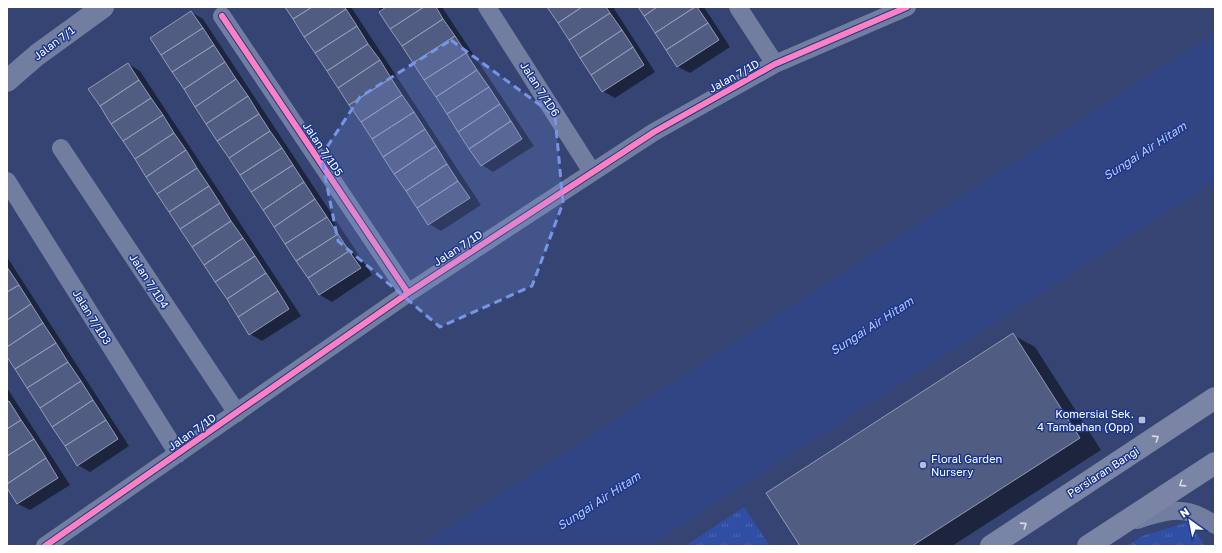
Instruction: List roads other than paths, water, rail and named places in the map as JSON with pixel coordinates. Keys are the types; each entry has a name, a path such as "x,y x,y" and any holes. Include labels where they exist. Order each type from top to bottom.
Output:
{"main road":[{"name":"Persiaran Bangi","path":"991,546 1215,398"},
{"path":"1088,546 1215,463"}],"street":[{"name":"Jalan 7/1","path":"7,81 37,55 102,7"},
{"name":"Jalan 7/1D6","path":"487,7 592,172"},
{"path":"738,7 775,64"},
{"name":"Jalan 7/1D","path":"45,546 408,293 654,132 775,64 907,7"},
{"name":"Jalan 7/1D5","path":"222,16 408,293"},
{"name":"Jalan 7/1D4","path":"62,148 236,413"},
{"name":"Jalan 7/1D3","path":"7,181 178,454"},
{"path":"1116,528 1161,512 1180,511 1192,512 1204,517 1215,525"}],"water":[{"name":"Sungai Air Hitam","path":"1215,33 1215,181 649,546 420,546"}],"place":[{"name":"Komersial Sek. 4 Tambahan (Opp)","path":"1142,420"},
{"name":"Floral Garden Nursery","path":"923,465"}]}
